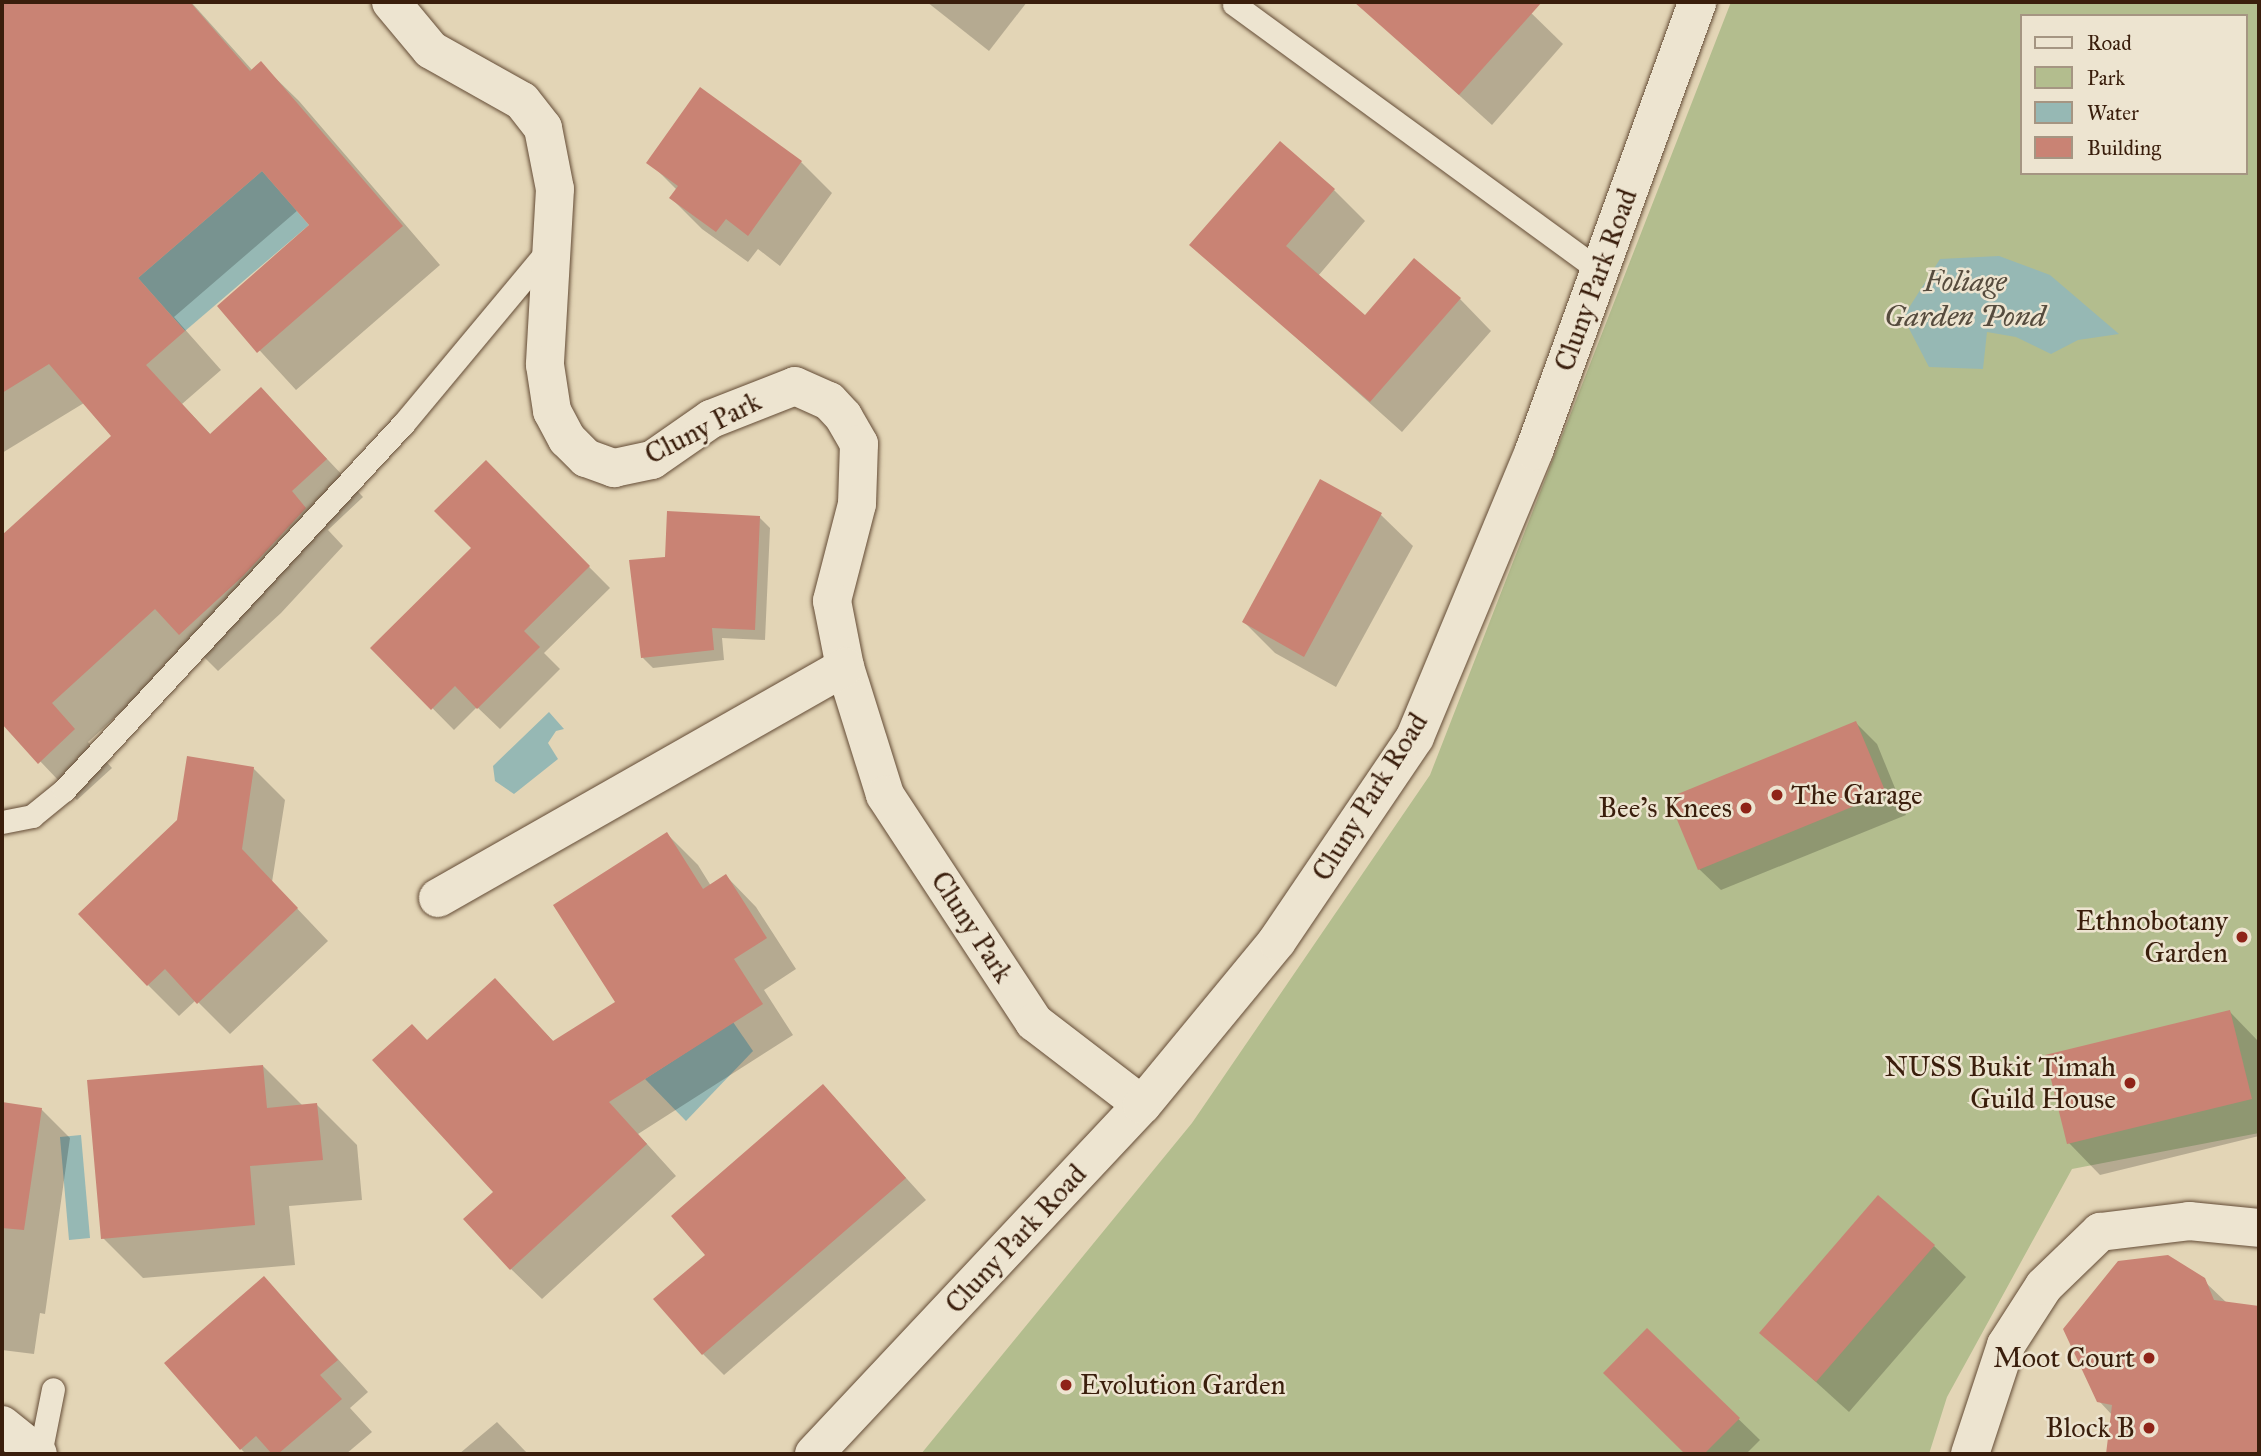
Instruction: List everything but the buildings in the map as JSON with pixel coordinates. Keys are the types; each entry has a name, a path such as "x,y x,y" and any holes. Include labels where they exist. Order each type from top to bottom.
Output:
{"street":[{"name":"Cluny Park","path":"391,2 431,50 522,101 543,128 555,189 545,365 552,411 567,439 586,458 614,468 652,460 711,419 795,386 830,401 843,416 859,444 857,503 832,601 845,667 886,795 1034,1021 1142,1105"},
{"name":"Cluny Park Road","path":"814,1454 1142,1105 1277,942 1415,737 1534,451 1697,2"},
{"path":"438,898 845,667"},
{"path":"1970,1454 2006,1345 2044,1286 2100,1232 2189,1221 2259,1228"},
{"path":"2,1425 39,1454"}],"lane":[{"path":"1234,4 1599,270"},
{"path":"2,822 32,816 64,790 403,424 551,247"},
{"path":"39,1454 53,1389"}],"green space":[{"path":"1731,2 2259,2 2259,1133 2072,1169 1947,1397 1929,1454 921,1454 1192,1123 1430,775"}],"water":[{"path":"262,171 309,225 185,331 138,278"},
{"name":"Foliage Garden Pond","path":"1999,256 2050,275 2119,334 2078,340 2051,354 2016,337 1987,332 1983,369 1929,367 1903,317 1940,259"},
{"path":"549,712 564,729 556,731 548,743 558,759 514,794 495,781 493,766"},
{"path":"733,1022 753,1051 686,1121 645,1079"},
{"path":"81,1135 90,1238 69,1240 60,1137"}],"place":[{"name":"The Garage","path":"1777,795"},
{"name":"Bee's Knees","path":"1746,808"},
{"name":"Ethnobotany Garden","path":"2242,937"},
{"name":"NUSS Bukit Timah Guild House","path":"2130,1083"},
{"name":"Moot Court","path":"2149,1358"},
{"name":"Evolution Garden","path":"1066,1385"},
{"name":"Block B","path":"2149,1428"}]}
